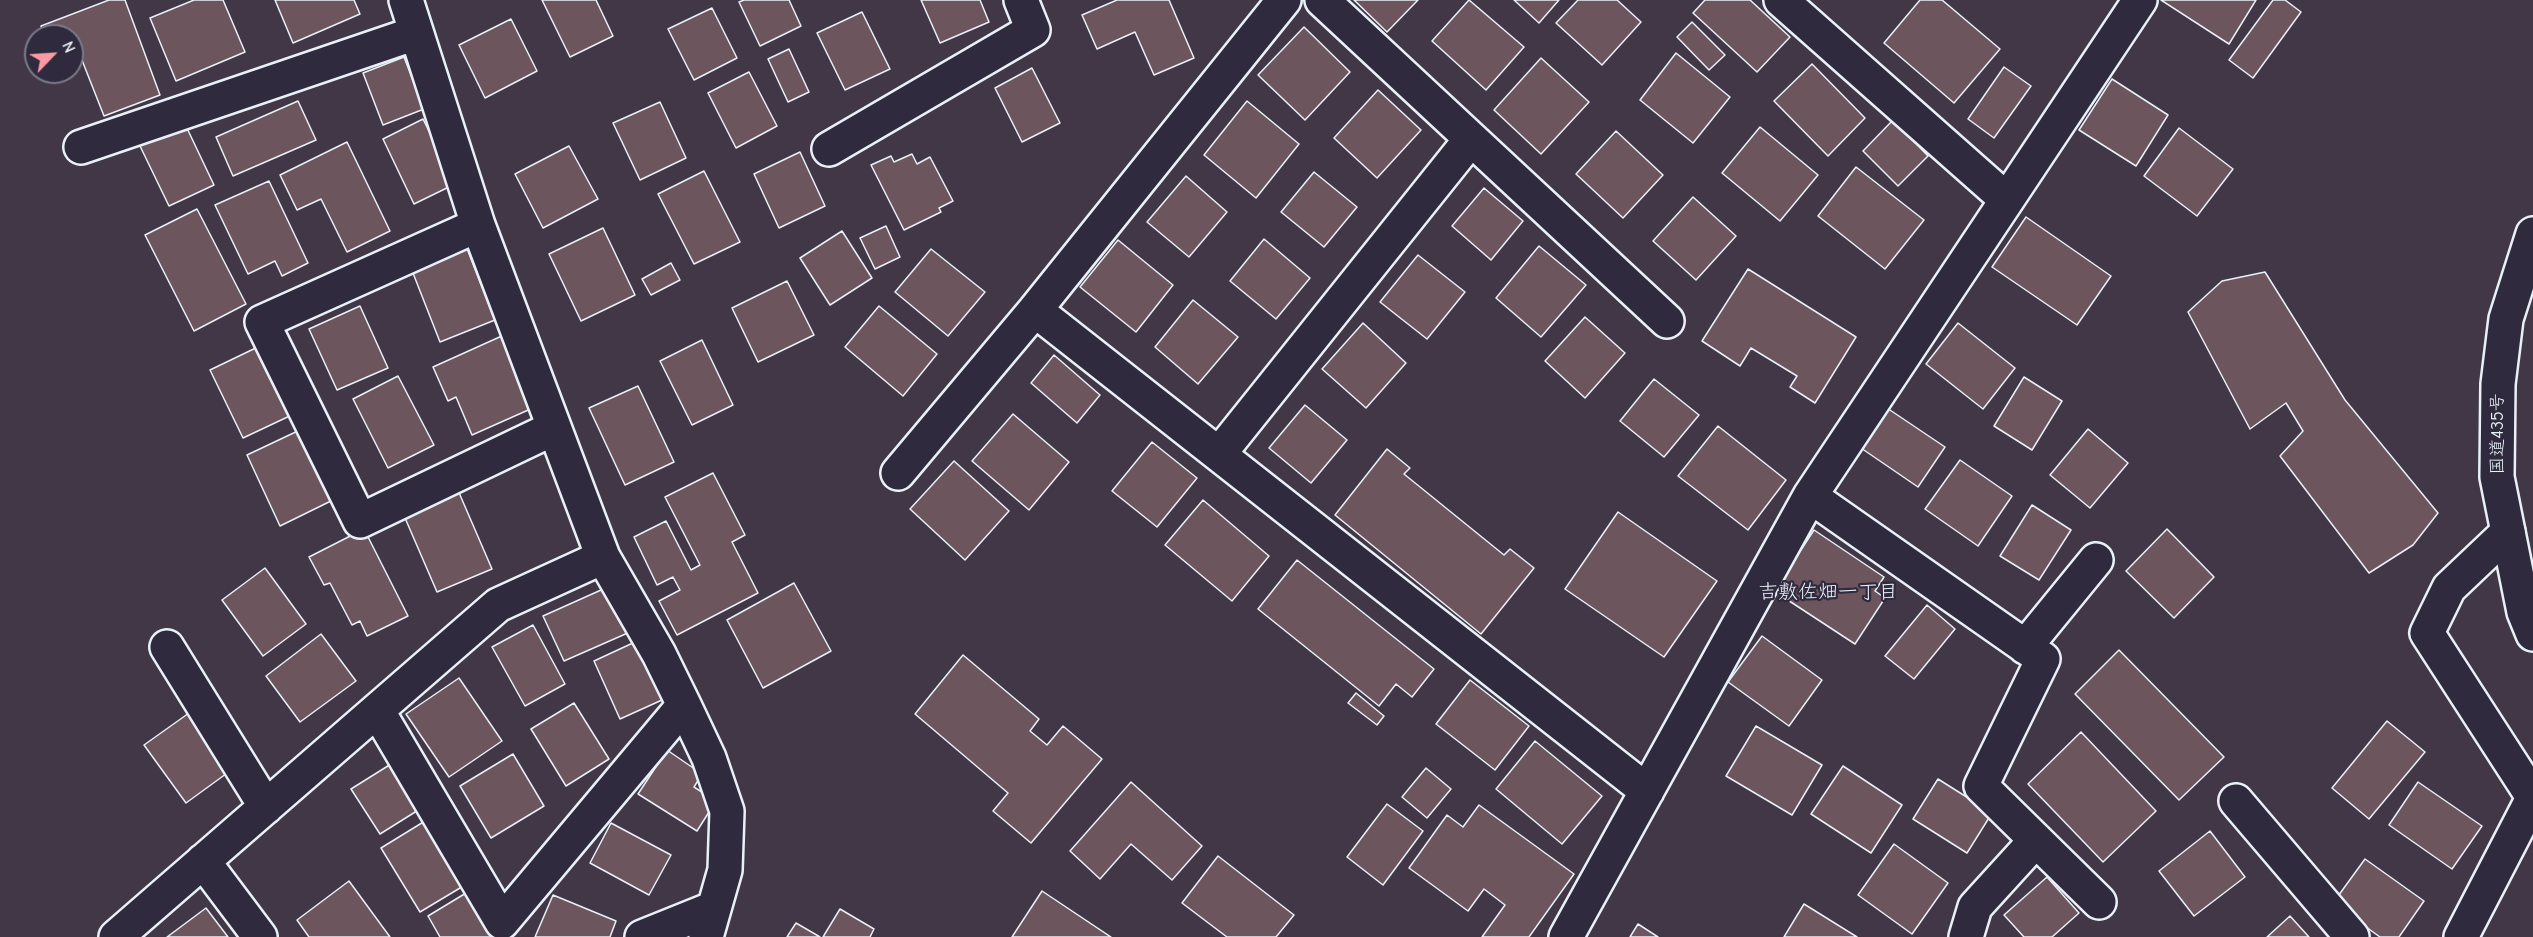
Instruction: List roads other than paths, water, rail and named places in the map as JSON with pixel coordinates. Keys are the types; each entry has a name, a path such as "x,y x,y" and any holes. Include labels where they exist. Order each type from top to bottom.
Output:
{"main road":[{"path":"405,0 478,225 603,557 684,705 709,758 727,811 725,870 710,922 642,937"},
{"path":"829,149 1033,30 1021,0"},
{"path":"898,473 1035,310 1284,0"},
{"path":"1322,0 1667,321"},
{"path":"1781,0 2007,200"},
{"path":"1566,937 1809,496 2140,0"},
{"path":"81,147 416,33"},
{"path":"1219,454 1471,139"},
{"path":"478,225 262,322 360,521 554,428"},
{"name":"国道435号","path":"2533,234 2506,320 2498,384 2497,477 2524,612 2533,634"},
{"path":"1035,310 1647,791"},
{"path":"1809,496 2043,659 1981,786 2099,902"},
{"path":"2461,937 2533,797 2427,633 2449,588 2508,532"},
{"path":"116,937 498,605 603,557"},
{"path":"2025,647 2096,560"},
{"path":"167,647 266,807"},
{"path":"377,710 502,922 684,705"},
{"path":"2236,801 2352,937"},
{"path":"1966,937 1974,907 2036,840"},
{"path":"203,861 260,937"}],"district":[{"name":"吉敷佐畑一丁目","path":"1828,592"}]}
